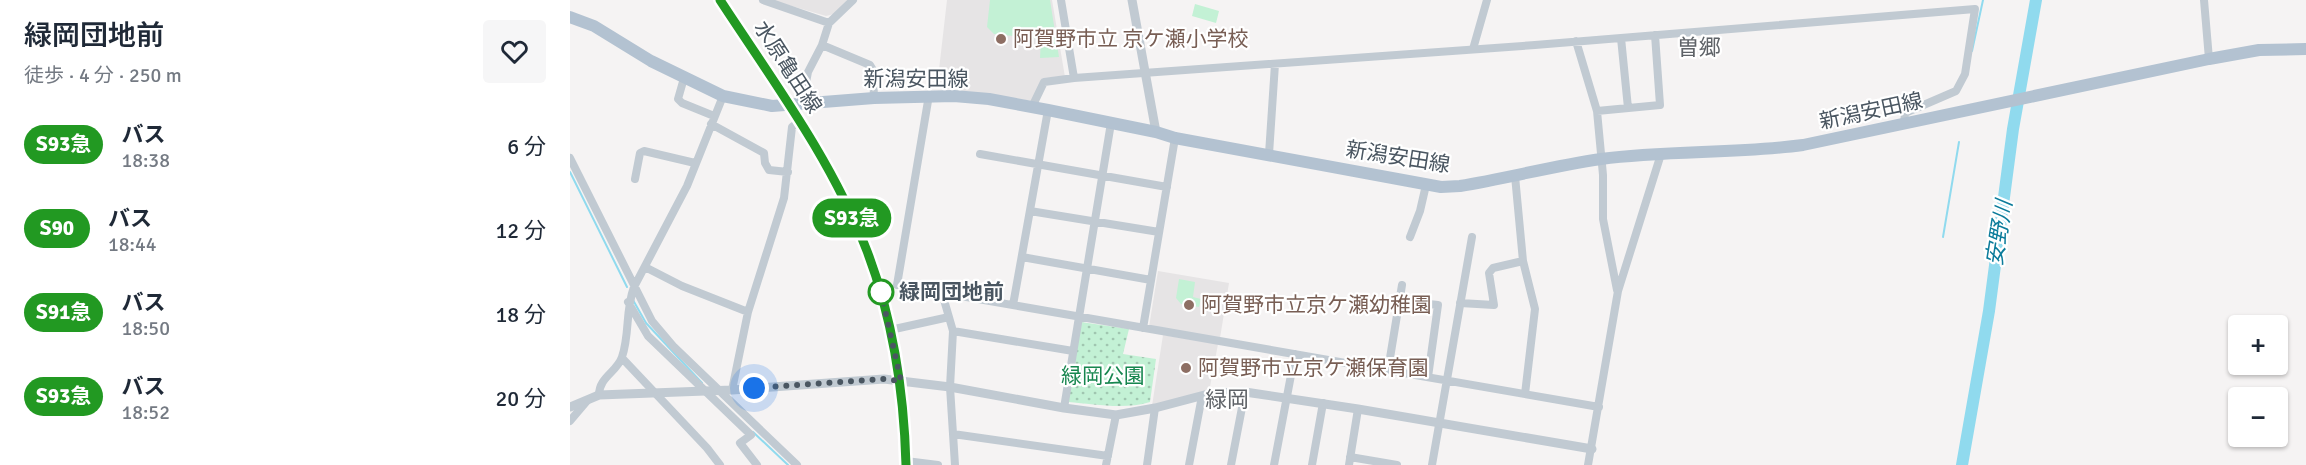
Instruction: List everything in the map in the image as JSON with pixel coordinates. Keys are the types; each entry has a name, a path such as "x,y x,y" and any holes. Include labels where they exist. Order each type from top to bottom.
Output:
{"main road":[{"name":"水原亀田線","path":"720,0 800,122 833,180 866,249 880,288 901,381 906,463"},
{"name":"新潟安田線","path":"570,17 594,26 684,78 723,96 772,106 929,95 989,99 1156,132 1175,138 1426,185 1460,186 1601,159 1661,154 1770,150 1803,145 2209,59 2259,50 2306,49"}],"street":[{"path":"763,0 829,23"},
{"path":"807,102 804,93 808,72 822,45 829,23 853,0"},
{"path":"1061,0 1074,78"},
{"path":"1132,0 1156,132"},
{"path":"1473,49 1487,0"},
{"path":"2204,0 2209,59"},
{"path":"1032,107 1044,82 1074,78 1621,38 1975,9 1962,84 1956,91 1905,114 1904,124"},
{"path":"1597,111 1660,105 1655,35"},
{"path":"1621,38 1628,108"},
{"path":"1576,41 1597,111 1603,219 1618,291"},
{"path":"822,45 870,65 873,70 874,98"},
{"path":"1269,154 1275,64"},
{"path":"684,78 678,99 682,103 764,153 768,170 788,172"},
{"path":"929,95 897,285 1599,406"},
{"path":"570,422 594,396 599,386 622,358 628,302 687,186 723,96"},
{"path":"1013,305 1048,110"},
{"path":"732,390 748,312 784,198 792,127 800,122"},
{"path":"1064,408 1111,123"},
{"path":"1143,328 1175,138"},
{"path":"635,178 640,153 644,151 695,162"},
{"path":"980,154 1167,187"},
{"path":"1588,465 1618,291 1661,154"},
{"path":"570,158 652,321 674,347 797,465"},
{"path":"1515,176 1523,261 1535,309 1525,394"},
{"path":"1410,237 1420,211 1426,185"},
{"path":"1030,211 1159,232"},
{"path":"1432,465 1472,237"},
{"path":"1022,257 1151,280"},
{"path":"1460,303 1494,305 1489,273 1493,268 1523,261"},
{"path":"645,267 682,286 748,312"},
{"path":"1388,370 1402,285"},
{"path":"942,293 953,331 950,387 955,465"},
{"path":"1401,301 1438,305 1428,377"},
{"path":"628,302 648,336 751,435 740,443 757,465"},
{"path":"890,330 949,317"},
{"path":"953,331 1073,351"},
{"path":"1274,465 1295,354"},
{"path":"622,358 707,448 720,465"},
{"path":"570,407 594,396 732,390 884,379 950,387 1116,415 1202,396 1245,392 1592,449"},
{"path":"1232,465 1245,392"},
{"path":"1189,465 1202,396"},
{"path":"1312,465 1323,404"},
{"path":"1147,465 1155,408"},
{"path":"1358,409 1350,461 1396,465"},
{"path":"1106,465 1116,415"},
{"path":"953,434 1108,456"},
{"path":"906,463 938,465"}],"shaded area":[{"path":"771,0 852,0 838,13 826,16"},
{"name":"阿賀野市立 京ケ瀬小学校","path":"947,0 1052,0 1065,77 1043,78 1032,101 937,87"},
{"name":"阿賀野市立京ケ瀬幼稚園","path":"1158,271 1229,283 1220,338 1149,327"},
{"name":"阿賀野市立京ケ瀬保育園","path":"1163,335 1218,344 1209,392 1152,406"}],"green space":[{"path":"990,0 1050,0 1059,57 1040,58 1041,39 994,34 987,27"},
{"path":"1195,4 1219,11 1216,23 1192,16"},
{"path":"1179,279 1195,282 1193,297 1201,299 1199,307 1181,304 1176,298"},
{"name":"緑岡公園","path":"1081,322 1129,329 1123,354 1156,359 1150,402 1119,406 1068,402"}],"waterway":[{"path":"1972,51 1983,0"},
{"name":"安野川","path":"1962,465 1989,311 2013,129 2036,0"},
{"path":"1943,237 1959,142"},
{"path":"570,172 627,287"},
{"path":"633,300 646,323 702,383"},
{"path":"753,432 788,465"}],"bus line":[{"name":"S93急","path":"720,0 806,130 866,249 880,288 901,381 906,465"}],"place":[{"name":"阿賀野市立 京ケ瀬小学校","path":"1001,39"},
{"name":"緑岡団地前","path":"881,292"},
{"name":"阿賀野市立京ケ瀬幼稚園","path":"1189,305"},
{"name":"阿賀野市立京ケ瀬保育園","path":"1186,368"}],"district":[{"name":"曽郷","path":"1699,47"},
{"name":"緑岡","path":"1227,399"}],"route":[{"path":"754,388 884,379 901,381 880,288 881,292"}]}
